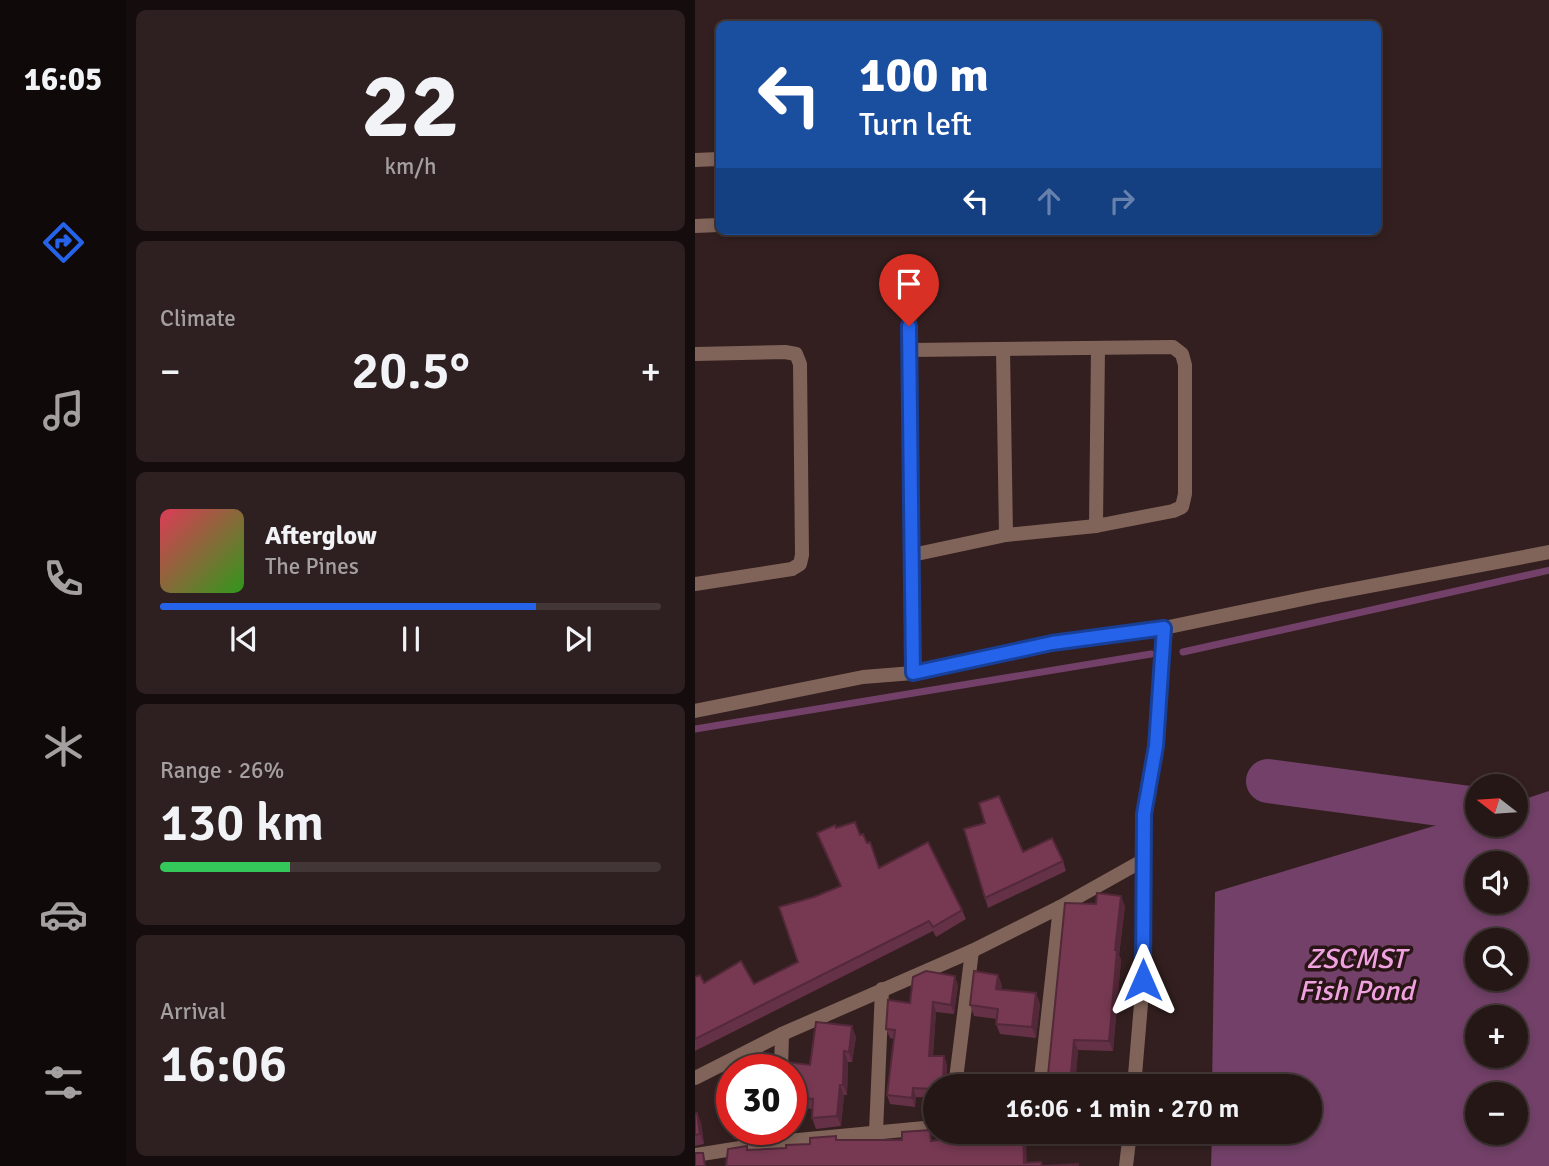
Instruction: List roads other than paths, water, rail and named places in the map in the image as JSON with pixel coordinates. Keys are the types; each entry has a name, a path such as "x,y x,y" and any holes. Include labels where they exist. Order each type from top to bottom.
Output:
{"street":[{"path":"695,159 716,159"},
{"path":"695,226 716,225"},
{"path":"909,302 913,673"},
{"path":"910,349 1173,347 1182,354 1184,365 1185,494 1182,507 1096,526 1006,535 912,555"},
{"path":"1096,526 1098,348"},
{"path":"1003,349 1006,535"},
{"path":"695,355 785,352 796,354 800,364 802,555 800,564 792,569 695,584"},
{"path":"695,711 863,677 913,673 1052,643 1164,628 1549,552"},
{"path":"1135,1074 1143,980 1144,814 1156,746 1164,628"},
{"path":"695,1078 782,1034 972,951 1060,907 1142,861"},
{"path":"1041,1074 1060,907"},
{"path":"957,1074 972,951"},
{"path":"876,1132 882,989"},
{"path":"781,1054 782,1034"},
{"path":"807,1134 923,1128"},
{"path":"1126,1166 1129,1144"},
{"path":"695,1155 736,1145"}],"water":[{"name":"ZSCMST Fish Pond","path":"1549,791 1549,1166 1211,1166 1212,1144 1322,1144 1322,1074 1212,1074 1215,892 1465,817 1465,837 1528,837 1528,798"}],"waterway":[{"path":"1183,652 1550,570"},
{"path":"695,729 1151,654"},
{"path":"1268,781 1465,807"}]}
